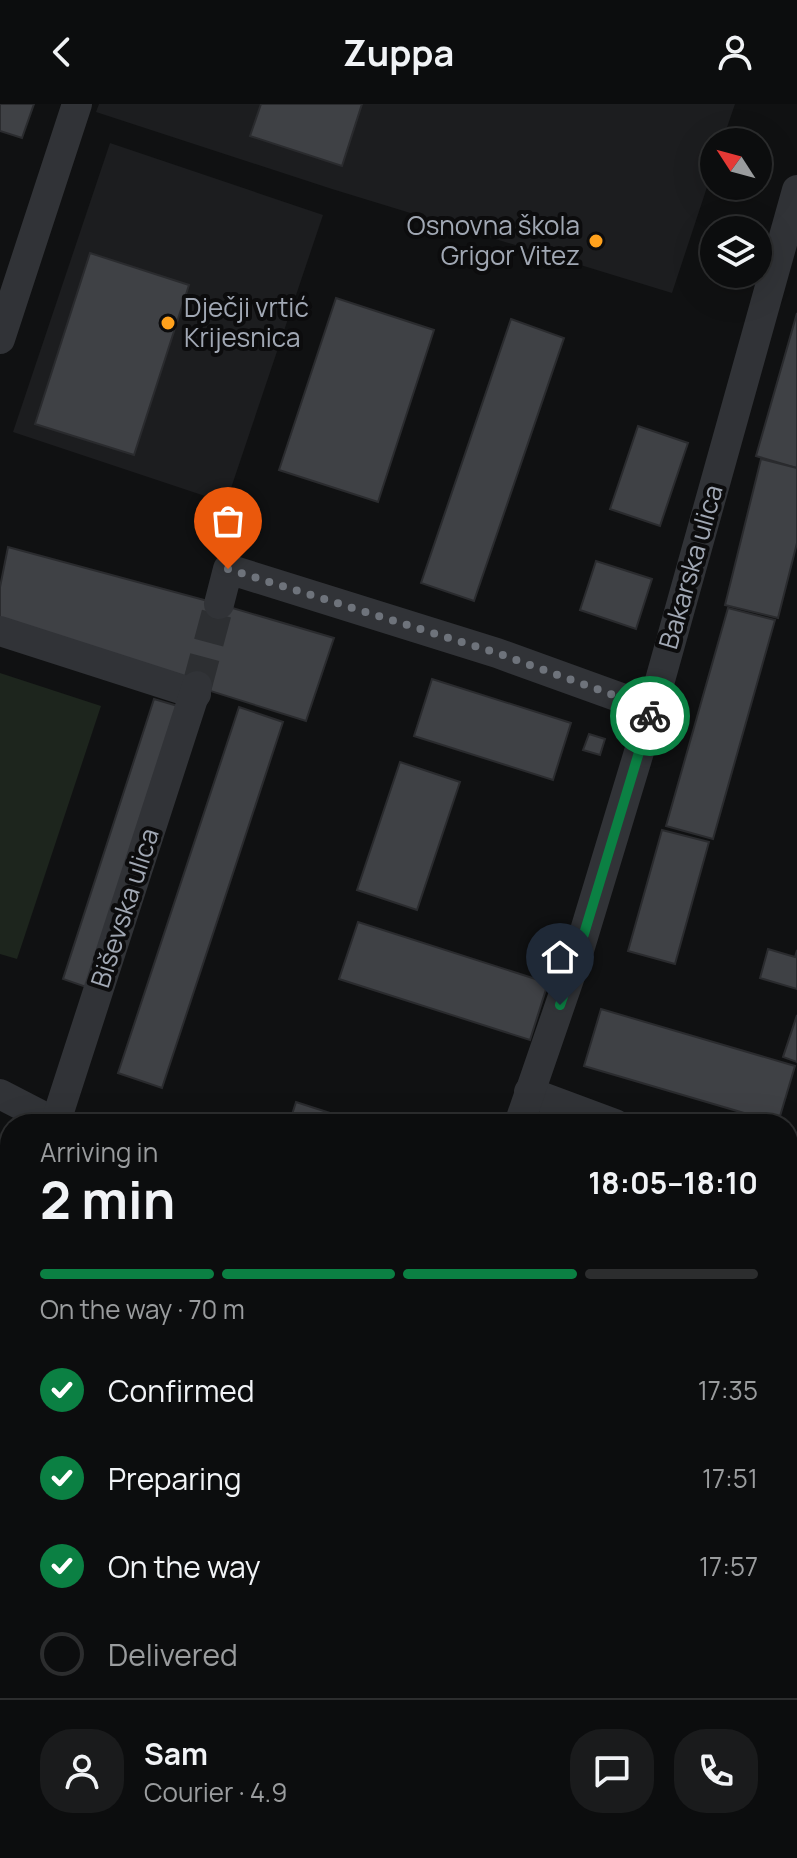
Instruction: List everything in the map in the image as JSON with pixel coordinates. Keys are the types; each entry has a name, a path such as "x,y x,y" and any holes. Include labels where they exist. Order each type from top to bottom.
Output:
{"street":[{"path":"0,339 77,104"},
{"name":"Bakarska ulica","path":"522,1114 580,947 652,709 797,190"},
{"path":"219,604 228,569 497,653 652,709"},
{"name":"Biševska ulica","path":"0,631 196,690 59,1114"},
{"path":"529,1092 588,1114"},
{"path":"0,1094 37,1114"}],"shaded area":[{"name":"Osnovna škola Grigor Vitez","path":"99,104 735,104 727,128 700,128 700,200 703,200 672,293 332,189 96,112"},
{"name":"Dječji vrtić Krijesnica","path":"110,143 323,215 226,503 13,432"},
{"path":"0,673 101,706 17,959 0,954"}],"building":[{"path":"0,104 34,104 22,138 0,131"},
{"path":"261,104 362,104 342,166 250,136"},
{"path":"90,253 189,285 134,455 35,424"},
{"path":"336,298 434,330 378,502 279,470"},
{"path":"797,313 797,468 756,456"},
{"path":"511,319 564,338 474,601 421,583"},
{"path":"638,426 688,443 660,526 610,509"},
{"path":"761,459 797,468 797,543 778,618 725,605"},
{"path":"8,547 334,638 306,721 0,625 0,587"},
{"path":"596,561 652,579 636,629 580,610"},
{"path":"728,608 775,620 713,839 666,826"},
{"path":"432,679 571,723 553,780 414,736"},
{"path":"154,699 181,707 89,988 63,979"},
{"path":"239,707 283,722 162,1088 118,1073"},
{"path":"589,734 605,739 600,755 583,750"},
{"path":"400,762 460,782 417,910 357,890"},
{"path":"662,830 709,842 675,964 628,951"},
{"path":"358,922 548,983 530,1040 339,979"},
{"path":"768,949 795,957 797,950 797,989 760,978"},
{"path":"601,1009 795,1066 781,1114 747,1114 584,1066"},
{"path":"797,1015 797,1062 783,1057"},
{"path":"296,1102 333,1114 292,1114"}],"tunnel":[{"path":"197,686 219,604"}],"way so far":[{"path":"228,569 497,653 652,709 650,716"}],"place":[{"name":"Osnovna škola Grigor Vitez","path":"596,241"},
{"name":"Dječji vrtić Krijesnica","path":"168,323"}],"route":[{"path":"560,1005 650,716"}]}
